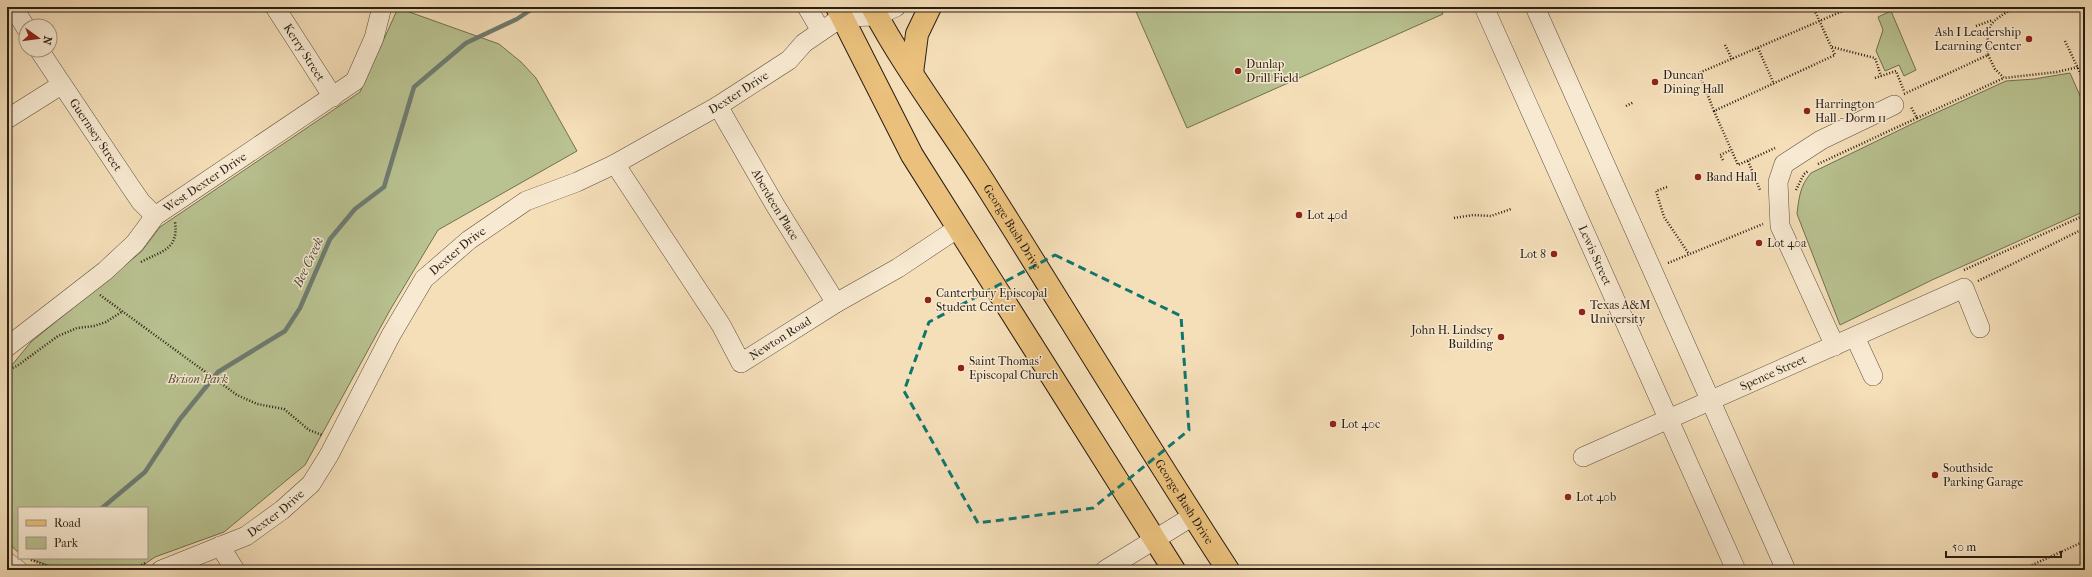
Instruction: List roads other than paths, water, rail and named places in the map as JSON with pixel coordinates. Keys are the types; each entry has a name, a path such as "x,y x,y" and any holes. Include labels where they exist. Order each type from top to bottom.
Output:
{"main road":[{"path":"912,73 917,34 930,7"},
{"path":"842,10 912,155 1174,570"},
{"name":"George Bush Drive","path":"874,11 912,73 988,188 1192,516 1228,570"}],"street":[{"path":"13,7 20,18"},
{"name":"Kerry Street","path":"275,7 333,97"},
{"name":"West Dexter Drive","path":"7,348 104,271 135,243 159,213 355,81 374,38 382,7"},
{"path":"807,7 821,31"},
{"path":"842,10 874,11 896,7"},
{"name":"Lewis Street","path":"1484,7 1736,570"},
{"path":"1535,7 1786,570"},
{"name":"Dexter Drive","path":"161,570 246,536 282,510 311,484 329,455 391,335 424,280 469,240 526,201 578,182 615,164 718,106 789,60 804,43 821,31 842,10"},
{"name":"Guernsey Street","path":"45,58 61,85 141,202 159,213"},
{"path":"7,119 61,85"},
{"path":"1835,346 1780,226 1778,182 1784,164 1821,140 1899,99"},
{"name":"Aberdeen Place","path":"718,106 775,205 836,303"},
{"name":"Newton Road","path":"615,164 721,325 742,363 836,303 898,268 958,228"},
{"name":"Spence Street","path":"1583,457 1855,337 1963,280 1980,328"},
{"path":"1855,337 1873,376"},
{"path":"1105,570 1192,516"},
{"path":"220,546 234,570"},
{"path":"7,562 18,570"}],"waterway":[{"name":"Bee Creek","path":"103,507 145,472 180,419 218,372 285,331 300,308 330,239 355,209 384,187 414,87 466,43 517,19 535,7"}],"place":[{"name":"Ash I Leadership Learning Center","path":"2029,39"},
{"name":"Dunlap Drill Field","path":"1238,71"},
{"name":"Duncan Dining Hall","path":"1655,82"},
{"name":"Harrington Hall - Dorm 11","path":"1807,111"},
{"name":"Band Hall","path":"1698,177"},
{"name":"Lot 40d","path":"1299,215"},
{"name":"Lot 40a","path":"1759,243"},
{"name":"Lot 8","path":"1554,254"},
{"name":"Canterbury Episcopal Student Center","path":"928,300"},
{"name":"Texas A&M University","path":"1582,312"},
{"name":"John H. Lindsey Building","path":"1501,337"},
{"name":"Saint Thomas' Episcopal Church","path":"961,368"},
{"name":"Lot 40c","path":"1333,424"},
{"name":"Southside Parking Garage","path":"1935,475"},
{"name":"Lot 40b","path":"1568,497"}],"park label":[{"name":"Brison Park","path":"198,379"}]}
